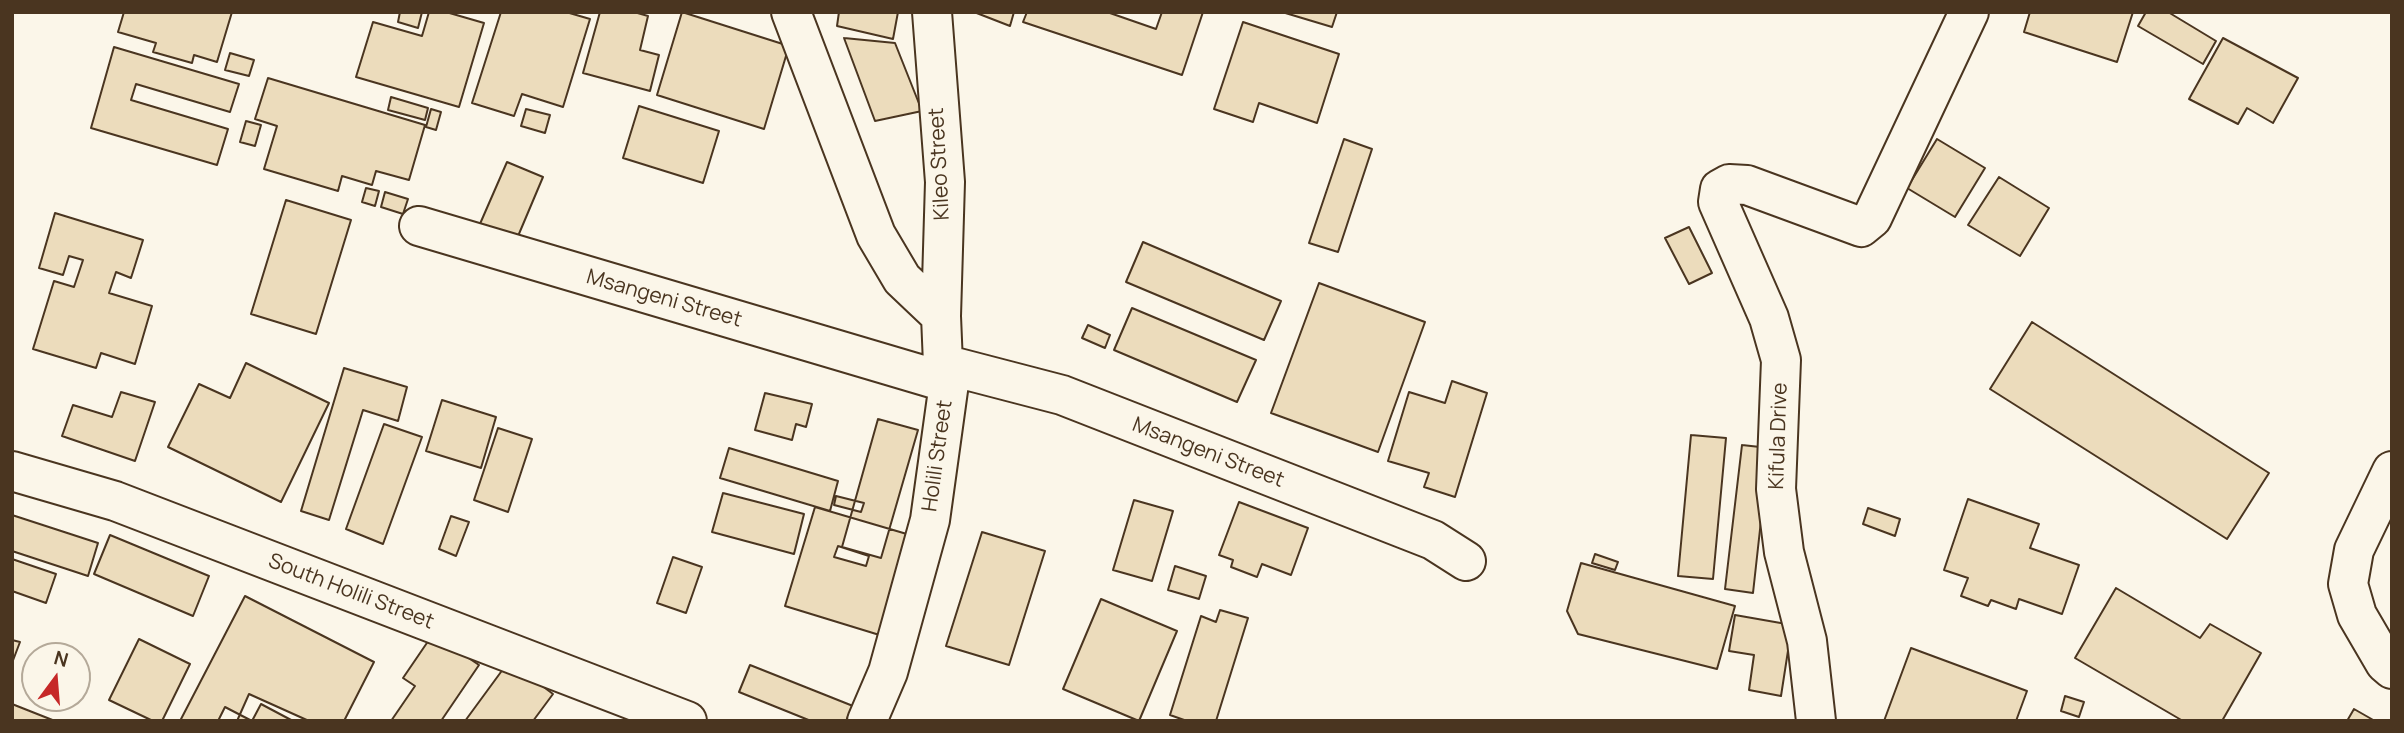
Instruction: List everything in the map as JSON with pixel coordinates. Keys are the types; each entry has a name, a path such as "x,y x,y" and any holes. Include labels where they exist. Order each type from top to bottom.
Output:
{"street":[{"path":"791,12 876,235 902,279 941,316"},
{"name":"Kileo Street","path":"932,12 945,182 941,316"},
{"name":"Kifula Drive","path":"1816,721 1807,641 1784,552 1776,489 1781,360 1769,318 1718,202 1720,189 1729,184 1747,185 1861,227 1872,218 1969,12"},
{"name":"Msangeni Street","path":"419,226 946,373 1062,395 1433,540 1466,561"},
{"name":"Holili Street","path":"867,721 888,672 930,520 946,373 941,316"},
{"name":"South Holili Street","path":"12,471 115,501 687,721"},
{"path":"2392,471 2354,550 2348,584 2357,615 2385,663 2392,669"}],"building":[{"path":"124,12 232,12 217,62 194,55 192,63 153,52 156,43 118,32"},
{"path":"400,12 422,12 418,28 398,22"},
{"path":"429,12 446,12 484,23 459,107 356,77 373,22 422,36"},
{"path":"501,12 566,12 590,19 563,107 522,94 514,116 472,103"},
{"path":"600,12 634,12 648,16 640,50 659,55 650,91 583,73"},
{"path":"682,12 789,46 764,129 657,95"},
{"path":"839,12 898,12 893,39 837,26"},
{"path":"974,12 1014,12 1010,26"},
{"path":"1027,12 1107,12 1156,29 1162,12 1203,12 1182,75 1023,22"},
{"path":"1282,12 1337,12 1332,27"},
{"path":"2030,12 2133,12 2117,62 2024,32"},
{"path":"2146,12 2168,12 2216,41 2203,64 2138,26"},
{"path":"1243,22 1339,54 1317,123 1259,103 1253,122 1214,109"},
{"path":"844,38 895,43 922,111 875,121"},
{"path":"2223,38 2298,78 2273,123 2247,108 2238,124 2189,99"},
{"path":"114,47 239,84 230,112 136,84 131,100 228,129 217,165 91,128"},
{"path":"230,53 254,60 249,76 225,70"},
{"path":"268,78 425,125 409,180 376,171 372,185 342,176 338,191 264,169 277,126 255,119"},
{"path":"391,97 428,108 425,120 388,110"},
{"path":"639,106 719,131 703,183 623,158"},
{"path":"431,109 441,112 436,130 426,127"},
{"path":"526,109 550,115 545,133 521,126"},
{"path":"246,121 261,125 255,146 240,142"},
{"path":"1344,139 1372,149 1338,252 1309,243"},
{"path":"1937,139 1985,168 1955,217 1907,188"},
{"path":"507,162 543,177 513,248 476,233"},
{"path":"1999,177 2049,208 2020,256 1968,225"},
{"path":"366,188 379,191 375,206 362,202"},
{"path":"385,192 408,199 403,214 381,207"},
{"path":"286,200 351,220 316,334 251,314"},
{"path":"55,213 143,240 131,278 116,272 109,293 152,306 135,364 101,353 96,368 33,349 54,281 74,287 83,260 69,256 63,275 39,268"},
{"path":"1689,227 1712,273 1689,284 1665,238"},
{"path":"1143,242 1281,301 1264,340 1126,282"},
{"path":"1319,283 1425,322 1378,452 1271,413"},
{"path":"1132,308 1256,360 1237,402 1114,350"},
{"path":"2032,322 2269,473 2227,539 1990,389"},
{"path":"1088,325 1110,335 1105,348 1082,338"},
{"path":"246,363 329,403 281,502 168,447 199,384 230,398"},
{"path":"344,368 407,387 398,421 363,410 329,520 301,511"},
{"path":"1452,381 1487,393 1455,497 1424,487 1429,473 1388,461 1409,392 1445,403"},
{"path":"121,392 155,402 135,461 62,436 73,405 112,417"},
{"path":"765,393 812,404 806,427 796,424 792,440 755,430"},
{"path":"442,400 496,417 481,468 426,451"},
{"path":"878,419 918,430 881,558 842,547"},
{"path":"384,424 422,437 383,544 346,529"},
{"path":"498,428 532,439 508,512 474,500"},
{"path":"1691,435 1726,438 1713,579 1678,576"},
{"path":"1742,445 1769,448 1753,593 1725,589"},
{"path":"729,448 838,481 830,511 720,478"},
{"path":"723,493 804,514 794,554 712,532"},
{"path":"836,496 864,503 861,512 834,505"},
{"path":"1968,499 2039,524 2030,548 2079,565 2062,614 2019,599 2016,609 1991,600 1988,606 1961,596 1968,578 1944,570"},
{"path":"1134,500 1173,511 1152,581 1113,570"},
{"path":"1239,502 1308,528 1291,575 1262,564 1257,577 1231,567 1233,560 1219,555"},
{"path":"815,507 917,537 886,637 785,606","holes":["838,546 869,556 866,566 834,557"]},
{"path":"1868,508 1900,519 1895,536 1863,524"},
{"path":"12,515 98,543 88,576 12,551"},
{"path":"451,516 469,522 456,556 439,549"},
{"path":"982,532 1045,551 1009,665 946,646"},
{"path":"110,535 209,576 193,616 94,574"},
{"path":"1595,554 1618,562 1615,570 1592,563"},
{"path":"673,557 702,567 686,613 657,603"},
{"path":"12,559 56,574 46,603 12,591"},
{"path":"1581,563 1735,606 1717,669 1578,634 1567,611"},
{"path":"1175,566 1206,576 1199,599 1168,590"},
{"path":"2116,588 2200,638 2210,624 2261,653 2222,721 2183,721 2075,658"},
{"path":"245,596 374,662 344,721 293,721 261,704 252,721 225,707 218,721 180,721"},
{"path":"1101,599 1177,631 1139,721 1063,689"},
{"path":"1220,610 1248,618 1216,721 1187,721 1170,715 1201,616 1216,622"},
{"path":"1735,615 1792,625 1781,696 1749,690 1754,655 1729,651"},
{"path":"433,634 479,665 441,721 391,721 415,686 403,678"},
{"path":"139,639 190,664 162,721 153,721 109,700"},
{"path":"12,640 20,642 12,663"},
{"path":"1911,648 2027,691 2016,721 1884,721"},
{"path":"509,661 553,694 533,721 465,721"},
{"path":"750,665 853,706 846,721 811,721 739,692"},
{"path":"249,694 309,721 237,721"},
{"path":"2065,696 2084,702 2079,717 2061,711"},
{"path":"12,704 21,708 21,712 32,712 55,721 12,721"},
{"path":"2354,709 2375,721 2347,721"}]}
